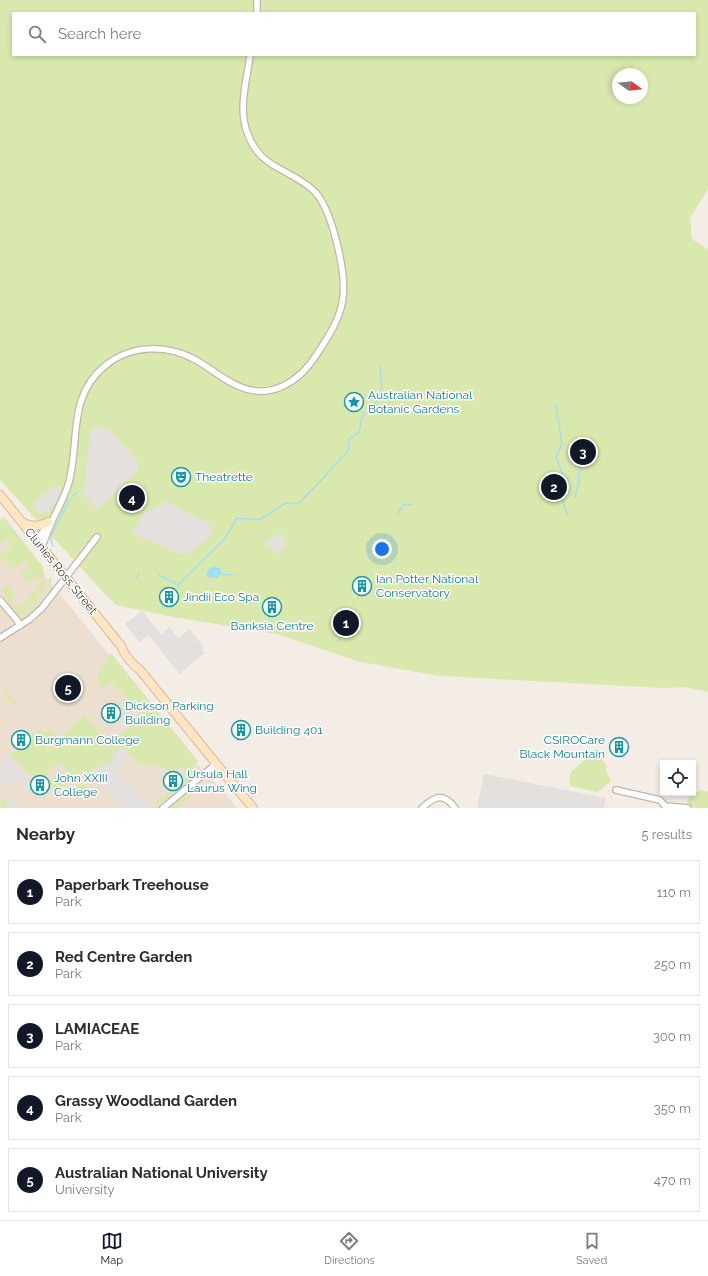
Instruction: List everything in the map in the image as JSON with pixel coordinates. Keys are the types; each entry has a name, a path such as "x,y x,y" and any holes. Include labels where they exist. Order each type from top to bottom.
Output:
{"street":[{"path":"257,0 257,12"},
{"path":"40,544 70,481 78,409 85,391 93,378 105,366 116,358 128,353 142,350 167,350 181,353 195,360 238,386 256,390 276,388 293,381 309,366 323,345 341,311 343,296 342,271 331,222 323,202 311,188 275,168 264,159 256,151 246,132 243,104 250,56"},
{"name":"Clunies Ross Street","path":"0,495 121,646 124,653 140,670 253,808"},
{"path":"21,522 33,526 42,526 51,520"},
{"path":"0,638 30,619 42,608 97,536"},
{"path":"0,600 20,626"},
{"path":"163,808 216,764"},
{"path":"616,790 660,800 665,806 680,806 688,808"},
{"path":"422,808 432,799 442,797 450,801 455,808"}],"shaded area":[{"path":"96,427 107,428 139,462 137,465 139,467 136,472 98,510 81,493 84,490 90,434 92,429"},
{"path":"209,471 220,478 215,485 205,478"},
{"path":"55,486 61,487 58,499 48,512 43,514 33,508 34,502"},
{"path":"165,501 208,523 212,530 210,537 191,552 185,554 177,553 132,533 141,516"},
{"path":"0,520 195,761 237,808 0,808"},
{"path":"282,533 286,544 283,548 284,549 278,555 264,542"},
{"path":"142,611 161,634 170,627 178,638 190,629 204,648 202,650 205,653 179,674 149,635 139,642 125,624"},
{"path":"121,747 130,756 118,770 151,806 151,808 122,808 92,772 92,769 99,769 101,765 111,764 112,762 110,759"},
{"path":"10,755 18,764 3,779 4,780 17,768 20,771 23,769 30,776 26,780 31,786 25,791 18,780 6,790 0,781 0,764"},
{"path":"484,774 606,798 604,808 477,808"},
{"path":"4,792 20,808 9,808 11,807 2,795"}],"green space":[{"name":"Australian National Botanic Gardens","path":"0,0 708,0 708,189 690,218 692,239 707,249 708,248 708,692 684,687 665,688 440,676 360,662 277,634 178,618 116,605 0,480"},
{"path":"4,517 44,568 44,574 41,578 46,582 35,602 18,617 14,614 15,612 20,610 26,599 27,600 42,581 37,576 30,584 21,574 29,567 25,560 13,569 6,560 0,563 0,555 12,545 7,539 0,544 0,520"},
{"path":"50,577 52,578 51,582 41,599 20,621 19,620 34,606 41,596"},
{"path":"9,585 16,595 10,602 16,607 22,601 17,609 13,610 1,589"},
{"path":"111,653 198,761 193,767 190,779 155,807 156,802 188,776 181,767 176,771 172,769 167,770 154,765 141,765 121,747 111,764 101,765 99,768 92,769 89,775 84,770 74,778 59,762 36,782 10,755 41,728 45,733 50,729 58,739 84,715 110,744 142,716 112,682 102,690 99,685 98,680 100,671"},
{"path":"4,689 16,704 9,701 6,697"},
{"path":"596,749 607,767 605,768 611,781 598,792 571,786 569,778 571,772"},
{"path":"58,772 68,784 57,793 47,782"},
{"path":"82,781 92,791 81,801 72,791"},
{"path":"701,790 708,792 708,808 689,806 687,802 688,798 691,796 696,796 696,792"},
{"path":"194,791 195,792 177,808 170,808"},
{"path":"3,796 11,807 4,808 0,803 0,799"}],"water":[{"path":"213,566 221,569 221,574 217,578 210,578 206,574"}],"waterway":[{"path":"159,575 178,585 224,540 237,518 259,520 286,503 297,504 304,498 348,451 349,439 359,432 362,417 374,406 382,389 380,367"},
{"path":"556,405 562,444 556,457 563,475 568,482 563,498 564,506 568,515"},
{"path":"575,497 579,481 578,474 582,468"},
{"path":"72,496 77,493"},
{"path":"53,546 51,539 52,534 70,499"},
{"path":"403,505 411,505"},
{"path":"397,514 402,507"},
{"path":"137,578 139,574"},
{"path":"221,574 233,575"},
{"path":"338,642 347,624"}],"place":[{"name":"Australian National Botanic Gardens","path":"354,402"},
{"name":"LAMIACEAE","path":"583,452"},
{"name":"Theatrette","path":"181,477"},
{"name":"Red Centre Garden","path":"554,487"},
{"name":"Grassy Woodland Garden","path":"132,498"},
{"name":"Ian Potter National Conservatory","path":"362,586"},
{"name":"Jindii Eco Spa","path":"169,597"},
{"name":"Banksia Centre","path":"272,607"},
{"name":"Paperbark Treehouse","path":"346,623"},
{"name":"Australian National University","path":"68,688"},
{"name":"Dickson Parking Building","path":"111,713"},
{"name":"Building 401","path":"241,730"},
{"name":"Burgmann College","path":"21,740"},
{"name":"CSIROCare Black Mountain","path":"619,747"},
{"name":"Ursula Hall Laurus Wing","path":"173,781"},
{"name":"John XXIII College","path":"40,785"}]}
